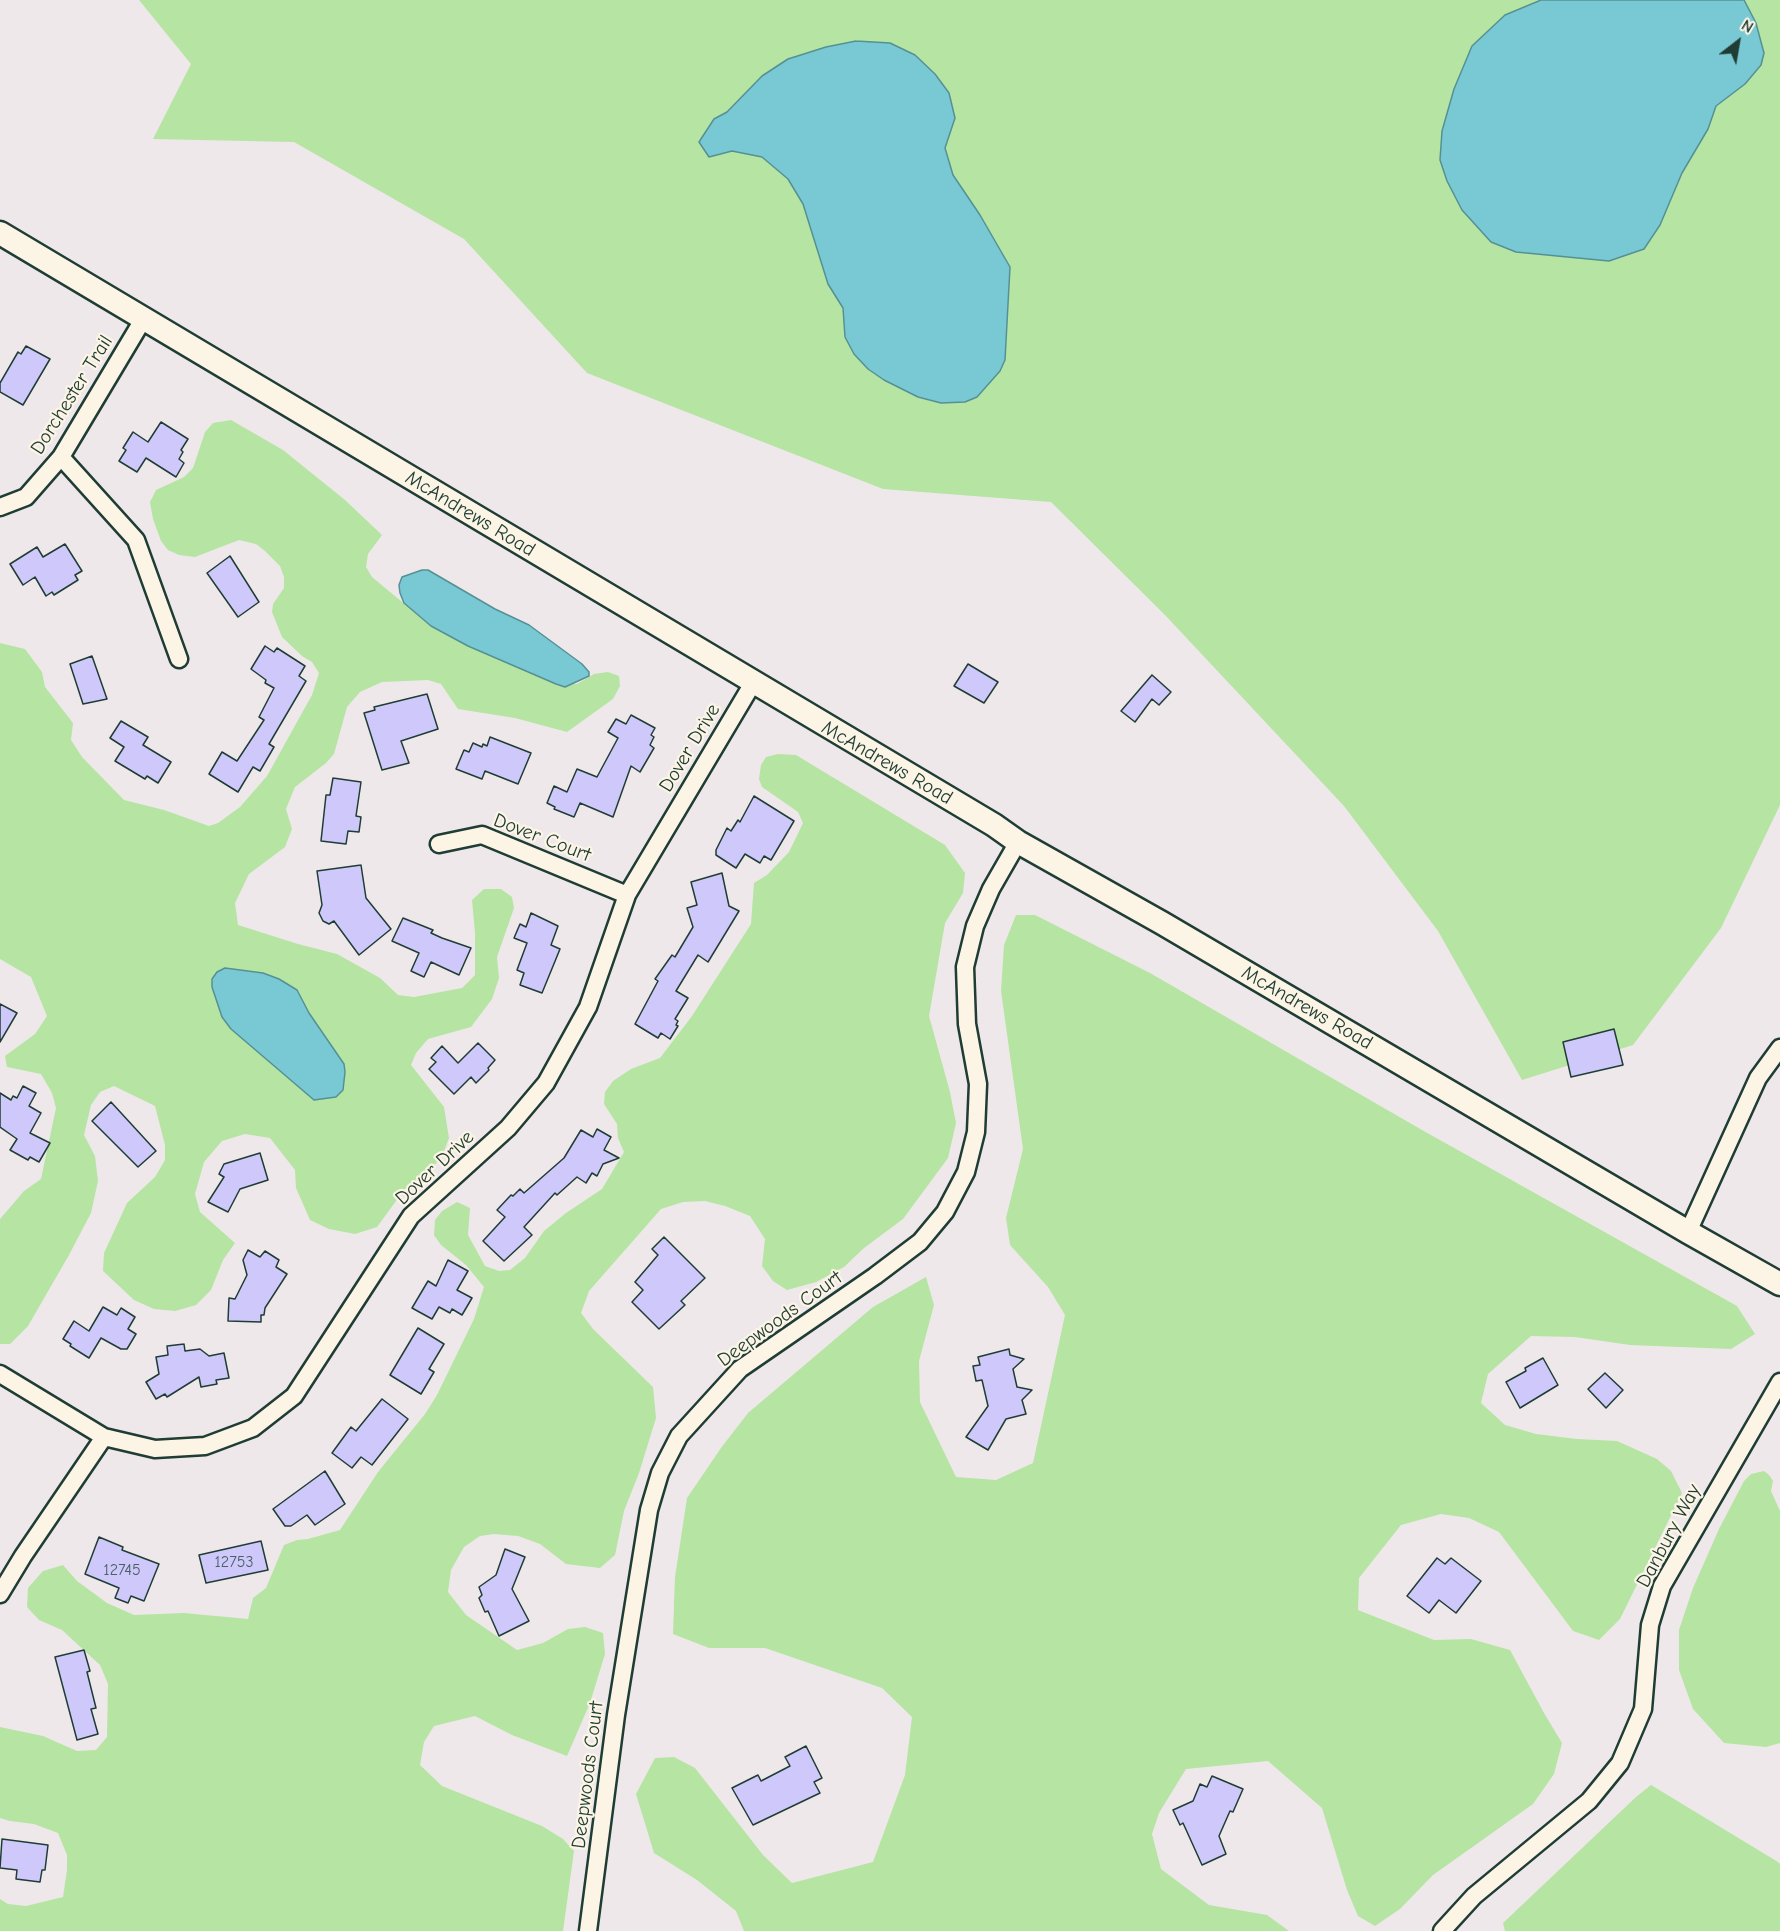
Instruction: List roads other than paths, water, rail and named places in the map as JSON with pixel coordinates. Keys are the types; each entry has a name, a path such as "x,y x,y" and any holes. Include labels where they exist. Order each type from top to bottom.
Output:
{"main road":[{"name":"McAndrews Road","path":"0,233 994,825 1018,842 1162,923 1780,1284"}],"street":[{"name":"Dorchester Trail","path":"0,507 26,497 61,457 144,318"},
{"path":"61,457 136,540 179,659"},
{"name":"Dover Drive","path":"0,1374 104,1437 154,1449 206,1446 253,1428 294,1396 411,1216 508,1128 546,1083 588,1007 627,895 753,683"},
{"name":"Dover Court","path":"439,844 482,835 627,895"},
{"name":"Deepwoods Court","path":"588,1931 618,1704 649,1510 660,1473 679,1436 740,1369 875,1276 920,1242 945,1212 966,1172 976,1132 978,1084 968,1024 965,967 975,926 991,889 1018,842"},
{"path":"1688,1232 1758,1078 1780,1048"},
{"name":"Danbury Way","path":"1442,1931 1474,1896 1588,1801 1620,1763 1643,1709 1650,1625 1662,1586 1780,1382"},
{"path":"0,1594 23,1556 104,1437"}],"water":[{"path":"1541,0 1744,0 1756,23 1764,53 1761,65 1745,84 1716,106 1708,129 1682,173 1660,225 1644,249 1609,261 1516,252 1491,242 1462,210 1447,181 1440,160 1442,131 1454,89 1472,46 1505,15"},
{"path":"856,41 890,43 915,55 935,74 949,93 955,118 945,148 953,175 980,215 1010,267 1005,360 1000,371 977,397 965,402 941,403 918,397 868,369 854,354 845,337 843,308 828,284 803,204 788,179 762,157 732,151 709,157 699,142 714,119 727,112 762,76 788,59 826,47"},
{"path":"428,570 495,609 529,625 582,664 589,672 589,676 565,687 468,646 431,626 404,603 400,593 399,585 402,577"},
{"path":"225,968 263,973 297,990 309,1013 344,1064 343,1090 336,1097 314,1100 231,1029 222,1017 212,987 212,979 217,972"}]}
